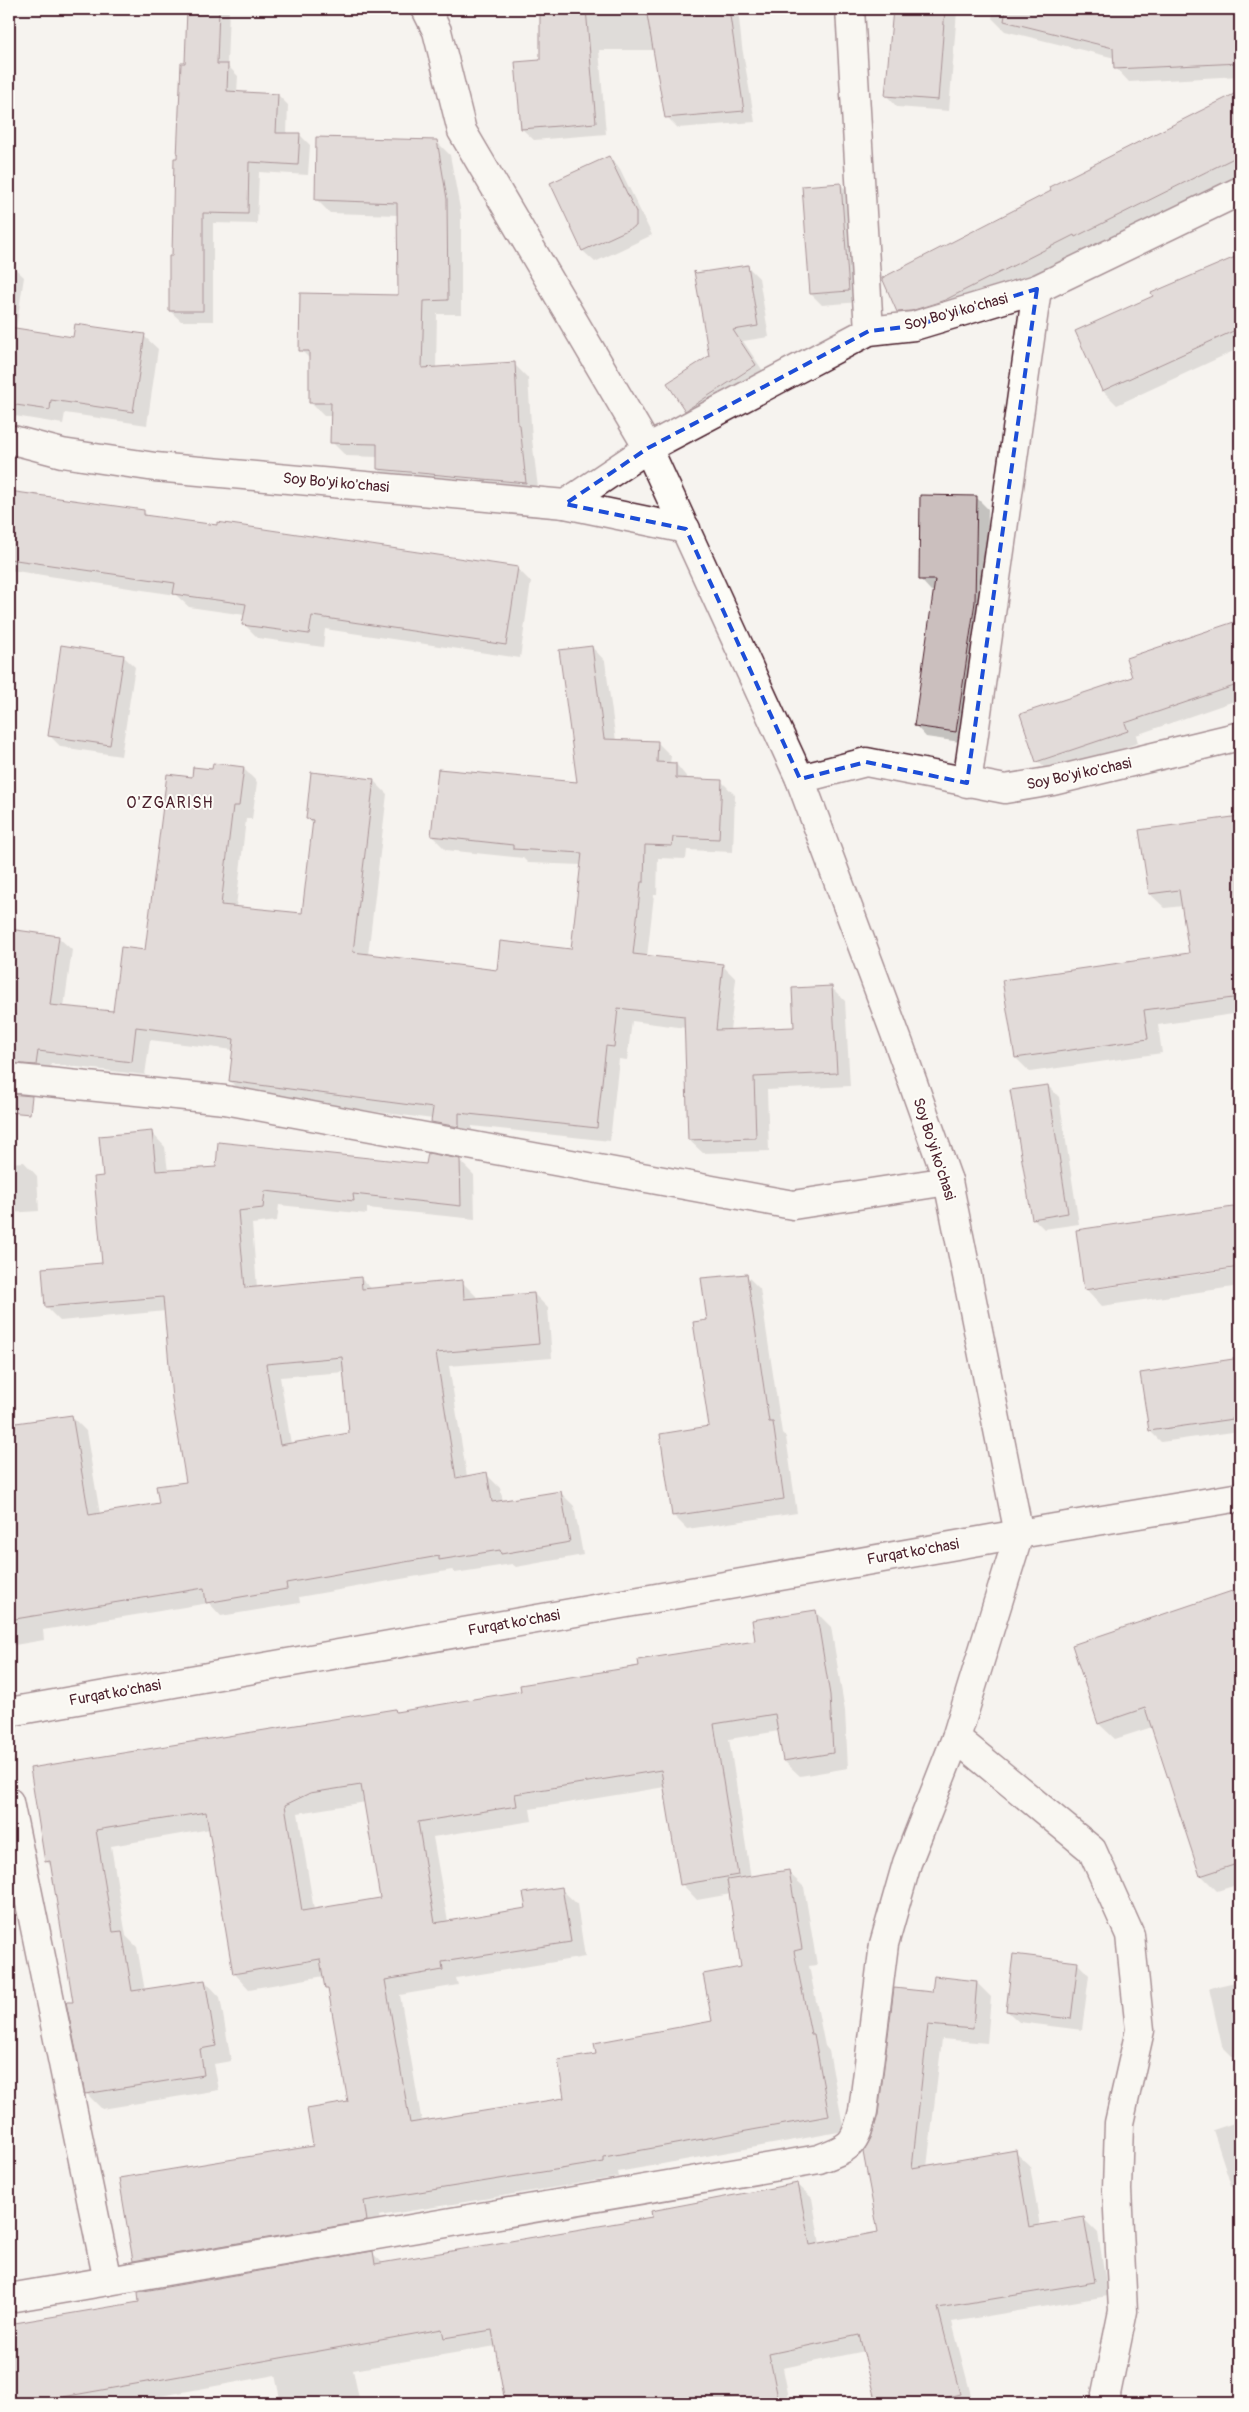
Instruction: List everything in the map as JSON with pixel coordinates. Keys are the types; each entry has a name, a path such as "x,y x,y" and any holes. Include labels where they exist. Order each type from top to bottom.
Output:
{"street":[{"name":"Soy Bo'yi ko'chasi","path":"426,9 437,32 462,131 648,448 800,779 948,1181 1019,1534"},
{"path":"850,9 869,331"},
{"name":"Soy Bo'yi ko'chasi","path":"9,439 62,454 155,467 565,504 648,448 869,331 914,326 1036,289 1240,191"},
{"path":"967,783 1036,289"},
{"path":"565,504 686,529"},
{"name":"Soy Bo'yi ko'chasi","path":"800,779 866,762 1005,789 1053,781 1240,736"},
{"path":"9,1078 225,1100 793,1205 948,1181"},
{"name":"Furqat ko'chasi","path":"9,1712 1019,1534 1240,1497"},
{"path":"9,2298 819,2159 847,2148 858,2132 863,2111 884,1944 908,1863 956,1738 1019,1534"},
{"path":"956,1738 1092,1850 1130,1935 1140,2030 1118,2123 1117,2190 1122,2311 1106,2394 1107,2403"},
{"path":"9,1802 108,2281"}],"highlighted area":[{"path":"1037,289 967,783 866,762 800,779 686,529 565,504 648,448 869,331 914,326"}],"building":[{"path":"187,9 219,9 217,64 228,64 227,91 278,94 276,133 300,133 298,165 249,162 248,214 203,213 203,311 169,311 169,256 172,256 174,158 177,158 181,63 185,63"},
{"path":"540,9 586,9 596,123 521,129 515,62 540,60"},
{"path":"646,9 729,9 744,111 665,118"},
{"path":"893,9 945,9 938,100 885,96"},
{"path":"1006,9 1240,9 1240,63 1114,69 1113,48 1004,21"},
{"path":"1240,91 1240,155 945,300 911,311 897,312 882,278 1051,191 1049,187"},
{"path":"316,137 437,140 447,199 448,300 424,301 422,368 515,362 518,425 520,425 526,483 377,469 377,444 330,443 331,403 309,403 309,351 299,351 300,293 398,295 397,203 315,200"},
{"path":"609,156 636,212 636,226 582,251 550,183"},
{"path":"841,183 849,291 810,294 802,186"},
{"path":"1240,255 1240,328 1102,391 1075,331 1153,296 1151,293"},
{"path":"748,265 758,326 733,330 756,365 685,411 667,383 709,356 694,271 696,273"},
{"path":"75,324 145,334 133,412 51,400 50,410 9,404 9,327 73,337"},
{"path":"9,491 144,510 144,515 217,525 217,522 518,567 506,645 312,616 309,634 242,625 246,604 173,594 175,583 9,559"},
{"path":"920,495 977,496 975,602 956,732 914,726 935,580 919,580"},
{"path":"1234,622 1240,642 1240,684 1125,723 1128,731 1036,762 1020,714 1132,677 1126,658"},
{"path":"61,645 124,655 110,745 48,736"},
{"path":"592,646 604,739 658,741 657,762 676,763 676,778 722,780 719,839 673,837 672,846 645,845 644,882 641,882 633,954 723,964 716,1030 794,1027 792,988 832,986 837,1073 754,1077 756,1138 688,1140 684,1016 618,1008 614,1047 606,1046 597,1128 459,1113 459,1127 431,1122 433,1108 229,1081 234,1039 136,1027 132,1062 38,1051 36,1065 9,1063 9,929 59,936 50,1005 113,1011 121,947 145,950 167,774 192,777 193,767 212,769 213,763 244,767 239,806 233,806 221,905 302,913 313,820 306,819 311,772 374,779 353,952 497,970 500,941 571,949 582,853 513,849 513,845 431,836 438,769 577,782 559,650"},
{"path":"1240,816 1240,997 1144,1010 1148,1039 1015,1058 1002,980 1189,953 1179,890 1149,894 1139,830"},
{"path":"1048,1085 1068,1213 1032,1219 1010,1090"},
{"path":"9,1094 32,1096 30,1114 9,1112"},
{"path":"152,1131 156,1171 216,1167 218,1142 426,1164 428,1153 460,1159 461,1206 353,1194 354,1201 265,1191 263,1208 238,1211 245,1288 361,1277 362,1289 463,1280 464,1299 534,1293 539,1344 436,1353 456,1478 487,1472 492,1502 561,1491 570,1542 501,1554 500,1550 439,1560 439,1556 286,1583 287,1589 206,1603 204,1588 9,1620 9,1424 72,1415 89,1515 159,1503 156,1486 186,1482 172,1399 163,1297 45,1307 42,1268 102,1263 94,1177 103,1176 99,1136","holes":["342,1357 349,1433 280,1445 266,1364"]},
{"path":"1240,1206 1240,1267 1084,1290 1076,1230"},
{"path":"747,1274 769,1422 773,1422 784,1499 672,1516 660,1434 709,1426 693,1322 707,1320 701,1278"},
{"path":"1240,1358 1240,1418 1149,1431 1140,1373"},
{"path":"1232,1591 1240,1616 1240,1863 1200,1876 1145,1708 1098,1724 1072,1645"},
{"path":"816,1610 830,1695 833,1753 783,1761 775,1714 714,1724 738,1875 680,1885 661,1770 515,1794 517,1806 418,1822 435,1923 526,1908 523,1893 562,1887 571,1942 442,1962 443,1970 385,1980 410,2123 564,2098 558,2060 596,2054 594,2043 712,2021 703,1974 741,1967 727,1880 789,1870 802,1949 794,1951 811,2034 814,2034 829,2116 604,2157 604,2162 364,2201 367,2221 133,2261 119,2178 313,2146 307,2109 348,2102 328,1989 325,1989 320,1959 233,1974 206,1812 96,1830 113,1932 122,1931 132,1991 205,1980 216,2046 200,2049 204,2075 85,2094 66,2002 73,2002 50,1861 45,1862 30,1768 395,1709 396,1712 521,1691 520,1685 639,1666 638,1660 755,1641 752,1620","holes":["361,1785 380,1898 302,1911 285,1805 310,1793"]},
{"path":"1013,1954 1078,1962 1071,2019 1006,2011"},
{"path":"934,1976 977,1981 973,2029 928,2025 912,2168 1016,2150 1029,2227 1084,2217 1095,2282 938,2308 960,2394 923,2403 877,2403 859,2335 769,2354 779,2403 505,2403 492,2330 444,2338 442,2329 63,2397 64,2403 9,2403 9,2324 139,2302 138,2292 373,2251 375,2264 652,2217 651,2211 798,2183 810,2245 878,2232 863,2152 871,2138 878,2115 894,1988 932,1992"}],"district":[{"name":"O'ZGARISH","path":"170,803"}]}
